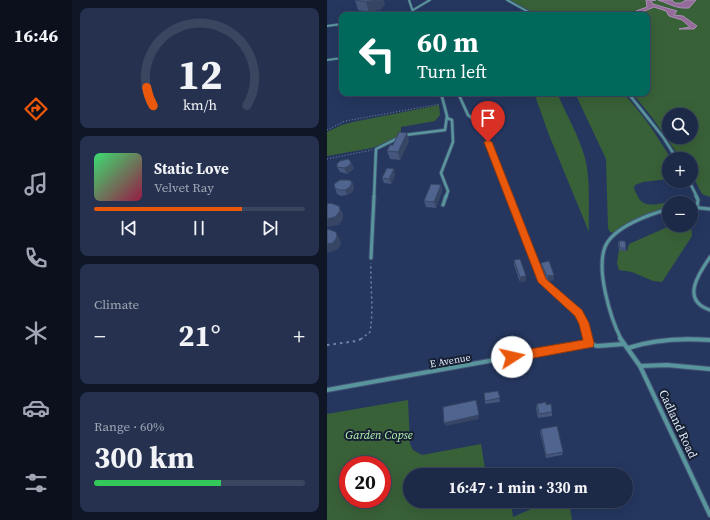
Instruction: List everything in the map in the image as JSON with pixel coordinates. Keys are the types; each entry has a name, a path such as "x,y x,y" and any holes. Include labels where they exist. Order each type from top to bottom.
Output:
{"lane":[{"path":"409,0 413,10 430,0"},
{"path":"507,0 529,12"},
{"path":"327,26 339,24"},
{"path":"327,60 339,58"},
{"path":"371,258 376,149 401,136 443,131 446,126 447,118 442,96"},
{"path":"459,96 468,115 482,126 543,282 578,313 583,323 589,343"},
{"path":"630,96 663,137 673,152"},
{"path":"443,205 448,191 441,174 453,142 452,120 447,118"},
{"path":"698,207 710,209"},
{"path":"624,344 605,294 603,272 604,248 614,236 625,228 647,216 662,211"},
{"path":"710,257 695,281 694,290 694,294 699,303 710,310"},
{"path":"628,348 666,340 710,340"},
{"name":"E Avenue","path":"327,390 589,343 597,346 624,344"},
{"name":"Cadland Road","path":"624,344 640,366 710,515"},
{"path":"640,366 667,364 710,368"}],"path":[{"path":"327,130 345,121 444,103"},
{"path":"327,159 376,149"},
{"path":"327,345 357,341 365,338 370,332 372,320 370,284 371,258"}],"green space":[{"path":"510,0 710,0 710,197 702,194 698,186 698,152 676,152 671,144 698,144 698,108 662,108 662,132 634,96 650,96 650,12 532,12"},
{"path":"535,96 558,96 579,142 585,158 588,176 589,232 549,135"},
{"path":"576,96 626,96 649,124 667,152 662,152 662,180 643,182 635,185 634,188 642,202 649,204 662,203 662,210 651,213 614,233 610,232 608,228 606,159"},
{"path":"439,105 440,115 435,121 401,127 401,136 372,148 327,156 327,132 342,125"},
{"path":"662,229 662,232 692,232 692,236 662,282 653,281 632,272 619,270 617,263 619,250 627,251 629,244"},
{"name":"Garden Copse","path":"408,400 410,444 413,450 422,455 481,444 485,468 403,468 403,508 512,508 513,517 533,508 570,508 572,520 327,520 327,414"}],"shaded area":[{"path":"646,0 656,0 651,1 653,4 677,11 674,15 683,16 697,26 694,29 679,29 690,27 682,20 669,16 666,11 654,7 642,12 635,12 647,7"},
{"path":"658,0 672,0 675,3 681,3 686,0 696,0 689,8 684,8"}],"building":[{"path":"355,0 376,0 366,2"},
{"path":"399,132 407,133 398,152 387,151 390,145 393,145"},
{"path":"348,159 351,162 349,166 344,168 337,167 337,164 340,161"},
{"path":"387,168 394,169 389,179 382,178"},
{"path":"340,180 349,180 352,182 350,187 345,190 335,188 334,184"},
{"path":"431,184 441,185 434,202 424,201"},
{"path":"330,203 339,206 340,211 335,217 327,219 327,204"},
{"path":"327,230 336,232 337,237 333,243 327,244"},
{"path":"619,241 625,241 626,248 620,248"},
{"path":"520,259 526,276 520,277 514,260"},
{"path":"549,261 554,275 548,276 541,263"},
{"path":"498,391 500,398 485,401 484,393"},
{"path":"476,400 479,415 444,423 443,407"},
{"path":"546,402 546,405 551,404 552,412 539,414 537,404"},
{"path":"557,426 563,452 546,455 541,429"}],"route":[{"path":"488,142 543,282 547,287 570,304 578,313 583,323 589,343 512,357"}]}
